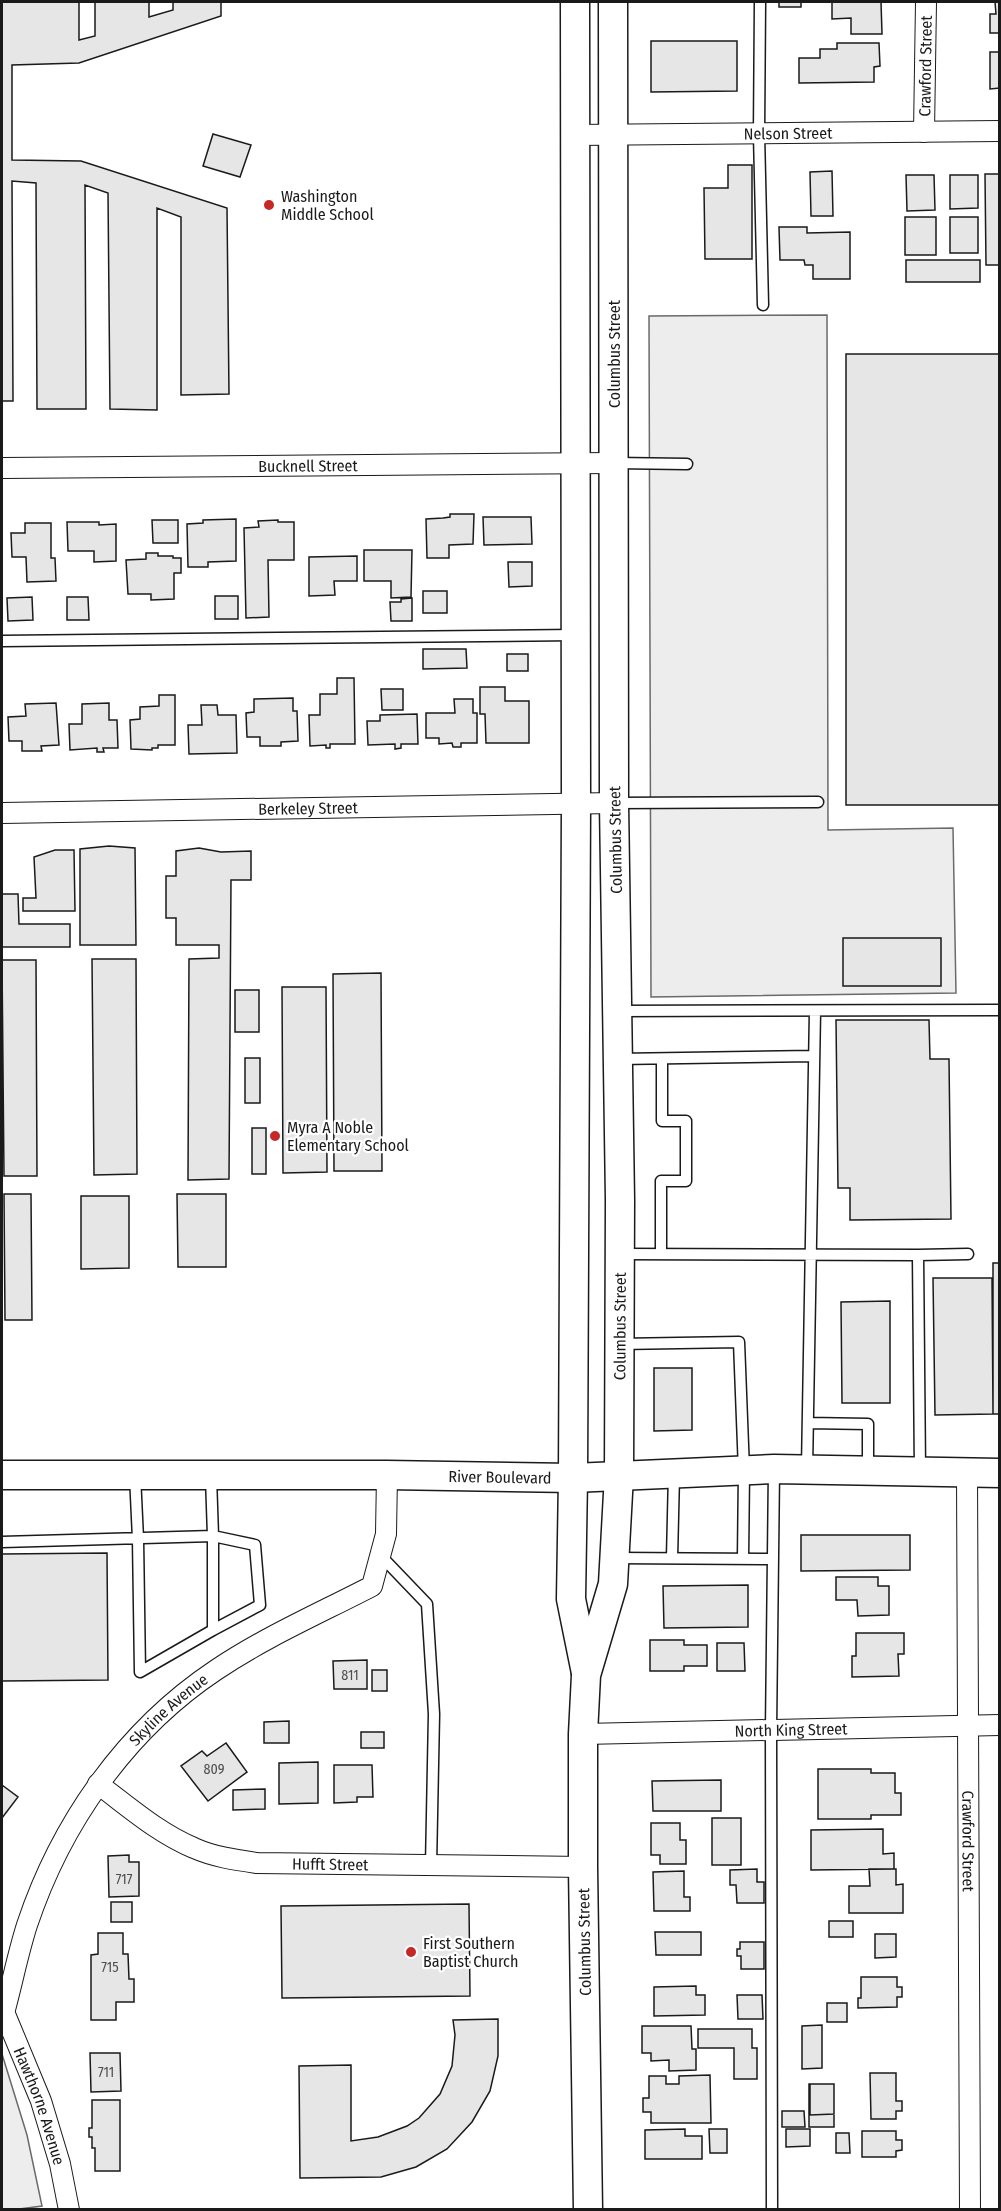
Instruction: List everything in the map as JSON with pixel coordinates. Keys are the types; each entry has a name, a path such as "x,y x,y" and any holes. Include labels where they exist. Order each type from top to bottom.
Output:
{"main road":[{"name":"Columbus Street","path":"575,2 576,804 571,1599 586,1675"},
{"name":"Columbus Street","path":"588,2210 583,1734 586,1675 613,1584 619,1475 620,1254 614,803 613,2"},
{"name":"River Boulevard","path":"2,1476 387,1474 573,1478 774,1469 999,1473"}],"street":[{"name":"Crawford Street","path":"924,132 926,2"},
{"name":"Nelson Street","path":"575,135 999,131"},
{"name":"Bucknell Street","path":"2,468 614,463"},
{"name":"Berkeley Street","path":"2,813 614,803"},
{"name":"Crawford Street","path":"967,1473 970,2210"},
{"name":"Skyline Avenue","path":"3,2010 27,1926 44,1879 66,1833 98,1784 137,1736 174,1701 214,1671 250,1648 372,1586 386,1534 387,1474"},
{"name":"North King Street","path":"583,1734 999,1725"},
{"name":"Hufft Street","path":"98,1784 166,1834 195,1849 226,1858 257,1863 583,1867"},
{"name":"Hawthorne Avenue","path":"3,2010 41,2101 60,2164 69,2210"}],"lane":[{"path":"760,2 759,134 763,305"},
{"path":"614,463 687,464"},
{"path":"2,641 576,635"},
{"path":"614,803 818,802"},
{"path":"617,1011 999,1010"},
{"path":"807,1470 814,1011"},
{"path":"618,1059 814,1056"},
{"path":"661,1254 661,1181 686,1181 686,1121 662,1121 662,1059"},
{"path":"620,1254 968,1254"},
{"path":"918,1255 920,1472"},
{"path":"619,1344 739,1342 744,1470 743,1559"},
{"path":"808,1423 868,1424 868,1471"},
{"path":"772,2210 771,1730 774,1469"},
{"path":"672,1558 674,1473"},
{"path":"2,1542 138,1539 213,1536 255,1545 260,1605 140,1672 138,1539 135,1475"},
{"path":"211,1475 213,1630"},
{"path":"380,1555 427,1604 434,1714 431,1866"},
{"path":"615,1558 772,1559"}],"shaded area":[{"path":"827,315 828,830 953,828 956,993 651,997 649,316"},
{"path":"2,2054 27,2135 42,2206 2,2209"}],"building":[{"path":"2,2 79,2 79,40 95,36 95,2 149,2 149,17 173,10 173,2 221,2 221,16 79,63 12,65 12,160 81,161 227,208 229,394 181,395 181,217 157,208 157,410 110,409 108,193 85,185 86,409 37,409 36,183 12,181 13,401 2,401"},
{"path":"779,2 801,2 801,7 779,7"},
{"path":"832,2 881,2 882,34 851,34 851,18 832,19"},
{"path":"995,2 1000,2 1000,33 990,33 990,14 996,14"},
{"path":"651,41 737,41 737,91 651,92"},
{"path":"837,43 879,43 880,66 874,67 874,82 799,83 799,58 820,58 820,49 837,49"},
{"path":"990,52 1000,52 1000,88 990,89"},
{"path":"213,134 251,145 240,177 203,166"},
{"path":"728,165 752,165 752,259 705,259 704,188 728,188"},
{"path":"832,171 833,216 811,216 810,172"},
{"path":"985,174 1000,174 1000,265 986,265"},
{"path":"906,175 934,175 935,210 907,211"},
{"path":"950,175 978,175 978,208 950,209"},
{"path":"905,217 936,217 936,255 905,255"},
{"path":"950,217 978,217 978,253 950,253"},
{"path":"779,227 807,227 807,233 850,232 850,279 813,279 813,265 805,265 804,260 780,260"},
{"path":"906,260 980,260 980,282 906,282"},
{"path":"846,354 1000,354 1000,805 846,805"},
{"path":"450,514 474,514 473,544 449,545 449,558 427,558 426,519 450,517"},
{"path":"483,517 531,517 532,544 484,545"},
{"path":"236,519 236,561 208,562 208,567 188,567 187,524 203,523 203,520"},
{"path":"152,520 178,520 178,543 153,543"},
{"path":"278,520 278,522 294,522 294,560 268,560 269,617 246,618 244,528 259,527 258,521"},
{"path":"67,522 116,524 116,561 94,562 94,551 68,551"},
{"path":"25,523 51,523 51,558 55,558 56,581 27,582 26,557 12,557 11,533 25,533"},
{"path":"364,550 412,550 411,597 391,598 391,581 364,581"},
{"path":"146,553 181,558 181,573 174,573 174,599 151,600 151,594 128,594 126,560 146,559"},
{"path":"357,556 357,581 334,581 335,595 309,596 309,557"},
{"path":"508,562 532,562 532,586 509,587"},
{"path":"423,591 447,591 447,613 423,613"},
{"path":"215,596 238,596 238,619 215,619"},
{"path":"32,597 33,620 8,621 7,598"},
{"path":"67,597 88,597 89,620 67,620"},
{"path":"412,598 412,621 391,621 390,602 401,602 401,599"},
{"path":"423,649 466,649 467,668 423,669"},
{"path":"507,654 528,654 528,671 507,671"},
{"path":"337,678 354,678 355,744 330,744 330,748 326,748 326,745 310,746 309,715 320,715 320,694 337,694"},
{"path":"480,687 505,687 505,701 529,701 529,743 486,743 485,714 480,714"},
{"path":"381,689 403,689 403,710 382,710"},
{"path":"159,695 175,695 175,745 158,745 158,748 152,748 152,750 131,749 130,720 140,719 140,707 159,706"},
{"path":"293,698 293,711 297,711 298,741 281,742 281,746 260,746 260,737 247,737 246,713 254,712 254,699"},
{"path":"454,699 473,699 473,713 477,713 477,743 461,743 461,747 453,747 452,743 439,744 439,738 426,738 426,713 455,713"},
{"path":"56,703 59,745 41,746 42,751 22,751 22,741 9,741 8,717 26,716 25,704"},
{"path":"109,703 109,720 117,720 118,748 103,748 104,752 97,752 97,748 70,750 69,724 82,724 82,704"},
{"path":"201,705 217,705 218,715 236,715 237,753 189,754 188,725 202,725"},
{"path":"417,714 418,744 401,744 401,748 395,749 395,744 368,745 367,721 380,721 380,715"},
{"path":"109,846 135,848 136,945 80,945 80,849"},
{"path":"199,848 221,852 251,851 251,880 231,880 229,1179 188,1180 189,959 219,958 219,945 176,945 176,918 166,918 166,876 176,876 176,851"},
{"path":"55,850 74,850 75,911 23,911 23,898 36,898 34,857"},
{"path":"2,894 18,894 19,924 70,924 70,947 2,947"},
{"path":"843,938 941,938 941,986 843,986"},
{"path":"92,959 136,959 137,1174 94,1175"},
{"path":"2,960 36,960 37,1176 4,1176"},
{"path":"381,973 382,1171 334,1171 333,974"},
{"path":"282,987 326,987 327,1172 283,1173"},
{"path":"235,990 259,990 259,1032 235,1032"},
{"path":"836,1020 929,1020 930,1059 949,1059 951,1219 850,1220 850,1188 838,1188"},
{"path":"245,1058 260,1058 260,1103 245,1103"},
{"path":"252,1128 266,1128 266,1174 252,1174"},
{"path":"4,1194 31,1194 32,1320 5,1320"},
{"path":"177,1194 226,1194 226,1267 178,1267"},
{"path":"81,1196 129,1196 129,1268 81,1269"},
{"path":"993,1263 1000,1263 1000,1414 993,1414"},
{"path":"933,1278 992,1278 993,1414 935,1415"},
{"path":"890,1301 890,1403 842,1403 841,1302"},
{"path":"654,1368 692,1368 692,1430 654,1431"},
{"path":"801,1535 910,1535 910,1570 801,1571"},
{"path":"107,1553 108,1680 2,1681 2,1554"},
{"path":"836,1577 878,1577 878,1586 889,1586 889,1615 858,1616 857,1600 836,1600"},
{"path":"748,1585 748,1627 664,1628 663,1586"},
{"path":"856,1633 904,1633 904,1654 898,1654 899,1676 852,1677 852,1656 856,1656"},
{"path":"650,1640 684,1640 684,1645 707,1645 707,1666 684,1666 684,1671 650,1671"},
{"path":"717,1643 744,1643 745,1671 717,1671"},
{"path":"367,1660 367,1689 334,1689 333,1661"},
{"path":"372,1670 387,1670 387,1691 372,1691"},
{"path":"289,1721 289,1743 264,1743 264,1722"},
{"path":"361,1732 384,1732 384,1748 361,1748"},
{"path":"226,1743 247,1772 208,1801 181,1766 202,1751 207,1756"},
{"path":"318,1762 318,1803 279,1804 279,1763"},
{"path":"334,1765 372,1765 373,1797 357,1797 357,1802 334,1803"},
{"path":"818,1769 871,1769 871,1773 895,1773 895,1793 901,1793 901,1815 871,1815 871,1819 818,1819"},
{"path":"721,1780 721,1811 653,1811 652,1781"},
{"path":"2,1785 18,1797 2,1818"},
{"path":"265,1789 265,1809 233,1810 233,1790"},
{"path":"712,1818 741,1818 741,1865 712,1865"},
{"path":"651,1823 680,1823 680,1840 686,1840 686,1864 660,1864 660,1855 651,1855"},
{"path":"883,1829 883,1854 894,1853 894,1869 811,1870 811,1830"},
{"path":"129,1855 129,1862 139,1862 139,1896 109,1897 108,1856"},
{"path":"757,1869 757,1882 764,1882 764,1903 737,1903 736,1885 730,1885 730,1870"},
{"path":"869,1869 896,1869 896,1885 903,1884 903,1913 849,1913 849,1886 870,1886"},
{"path":"684,1871 684,1897 690,1897 690,1911 654,1911 653,1872"},
{"path":"111,1902 132,1902 132,1922 111,1922"},
{"path":"469,1904 470,1996 282,1998 281,1906"},
{"path":"829,1921 853,1921 853,1937 829,1937"},
{"path":"655,1932 701,1932 701,1955 656,1955"},
{"path":"98,1933 123,1933 123,1954 128,1954 129,1979 134,1979 134,2002 116,2002 116,2020 91,2020 91,1955 98,1954"},
{"path":"875,1934 896,1934 896,1957 875,1958"},
{"path":"740,1942 764,1942 764,1969 741,1969 741,1956 737,1956"},
{"path":"861,1977 897,1977 897,1987 902,1987 902,1997 897,1997 897,2007 858,2008 858,1998 861,1998"},
{"path":"696,1986 696,1995 705,1995 705,2015 654,2016 654,1987"},
{"path":"737,1995 762,1995 763,2019 738,2019"},
{"path":"827,2003 847,2003 847,2022 827,2022"},
{"path":"498,2019 498,2056 490,2091 472,2122 447,2149 416,2167 381,2177 300,2178 299,2066 351,2065 351,2141 378,2137 407,2126 419,2118 440,2094 452,2066 455,2035 453,2020"},
{"path":"822,2025 822,2068 802,2069 802,2026"},
{"path":"642,2026 691,2026 692,2049 696,2049 696,2070 669,2071 669,2060 651,2061 651,2053 642,2053"},
{"path":"698,2029 752,2029 752,2048 757,2048 757,2079 734,2079 734,2048 698,2048"},
{"path":"90,2053 120,2053 121,2091 91,2092"},
{"path":"870,2073 896,2073 896,2101 902,2101 902,2111 896,2111 896,2119 871,2119"},
{"path":"710,2075 711,2123 651,2123 651,2112 643,2112 643,2098 649,2098 649,2076 666,2076 666,2084 679,2084 679,2076"},
{"path":"809,2084 834,2084 834,2127 809,2127"},
{"path":"810,2084 834,2084 834,2114 810,2115"},
{"path":"92,2100 120,2100 120,2171 95,2171 95,2148 92,2148 92,2137 89,2137 89,2128 92,2128"},
{"path":"782,2111 804,2111 805,2127 782,2127"},
{"path":"685,2129 685,2136 702,2136 702,2159 645,2159 645,2130"},
{"path":"709,2129 727,2129 727,2153 710,2153"},
{"path":"786,2129 810,2129 810,2146 786,2147"},
{"path":"862,2131 896,2131 896,2140 902,2140 902,2150 896,2151 896,2157 862,2157"},
{"path":"836,2133 849,2133 850,2153 836,2153"}],"place":[{"name":"Washington Middle School","path":"269,205"},
{"name":"Myra A Noble Elementary School","path":"275,1136"},
{"name":"First Southern Baptist Church","path":"411,1952"}]}
